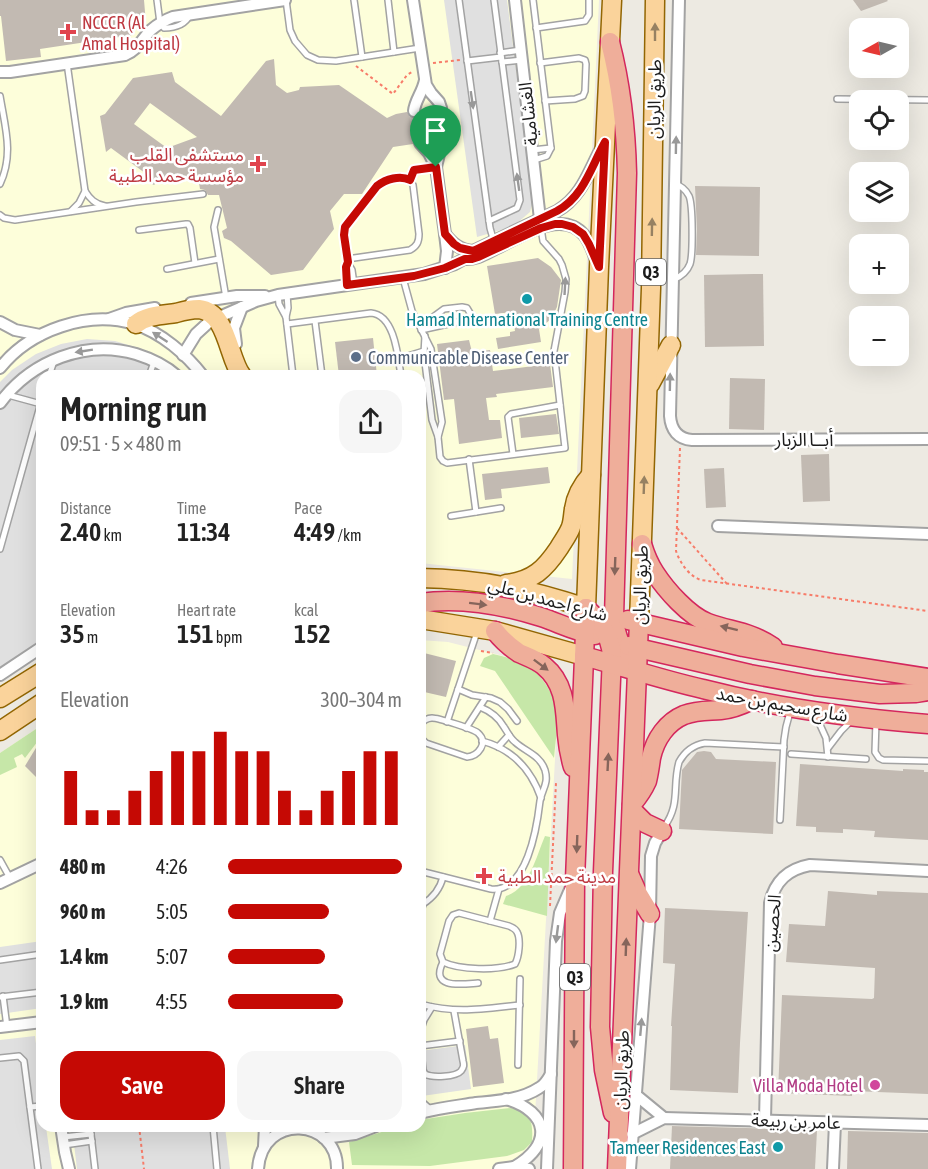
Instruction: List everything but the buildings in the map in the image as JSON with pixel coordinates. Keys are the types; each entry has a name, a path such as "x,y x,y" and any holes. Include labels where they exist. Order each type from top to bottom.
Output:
{"highway":[{"path":"610,42 625,120 627,173 617,641 603,872 600,1027 606,1080 626,1133"},
{"path":"642,544 654,572 691,613 710,624 755,636 781,654"},
{"path":"426,602 458,602 500,607 585,633 750,674 815,686 880,694 928,691"},
{"name":"شارع احمد بن علي","path":"586,608 617,641"},
{"name":"Q3","path":"573,1169 575,880 586,608"},
{"path":"639,622 781,654 928,678"},
{"name":"شارع احمد بن علي","path":"584,656 617,641 639,622"},
{"name":"طريق الريان","path":"617,641 639,622"},
{"path":"486,630 514,650 544,666 554,677 564,698 570,755 579,785"},
{"path":"617,641 638,671"},
{"name":"طريق الريان","path":"617,1169 626,1133 629,873 638,671"},
{"name":"شارع سحيم بن حمد","path":"638,671 702,689 812,711 876,720 928,724"},
{"path":"662,831 645,823 632,807 642,790 653,750 662,733 686,714 732,708 752,700"},
{"path":"629,873 650,914"}],"main road":[{"name":"Q3","path":"586,608 612,0"},
{"name":"طريق الريان","path":"639,622 648,388 655,0"},
{"path":"136,324 148,317 197,309 206,311 224,332 238,370"},
{"path":"648,388 671,345"},
{"path":"499,584 524,581 538,573 550,562 571,527 577,496 591,475"},
{"name":"شارع احمد بن علي","path":"426,578 472,580 499,584 586,608"},
{"name":"شارع احمد بن علي","path":"426,620 486,630 584,656"},
{"path":"0,698 36,676"},
{"path":"0,731 36,707"}],"street":[{"path":"0,72 120,56 130,53 150,31 173,17 224,4 286,0"},
{"path":"414,0 425,80 428,89 441,108 443,137 436,167"},
{"name":"الغشامية","path":"515,0 540,224"},
{"name":"طريق الريان","path":"679,0 670,421 680,437"},
{"path":"414,111 425,80"},
{"path":"105,320 126,313 249,295 279,295 403,278 445,268 540,224 564,207 579,192 605,142"},
{"path":"420,143 432,157 436,167 447,251 445,268"},
{"path":"540,224 562,224 579,230 587,239 599,267"},
{"path":"445,234 469,255"},
{"path":"183,355 196,334 215,319 279,295"},
{"path":"242,307 235,323 234,333 242,370"},
{"path":"0,368 19,349 40,335 70,324 105,320 136,324 156,334 183,355 197,370"},
{"path":"0,322 15,330 40,335"},
{"path":"3,399 33,371 79,351 107,349 130,352 154,360 170,370"},
{"name":"أبــا الزبار","path":"680,437 692,440 928,438"},
{"path":"718,526 928,534"},
{"path":"0,675 36,652"},
{"name":"طريق الريان","path":"630,1169 626,1133 636,1095 650,914 651,856 662,831"},
{"name":"الحصين","path":"765,1120 770,903 780,879 794,869 810,865 928,871"},
{"path":"5,881 36,866"},
{"path":"547,1169 557,927 565,899 575,880"},
{"path":"2,1026 36,1023"},
{"path":"426,1111 506,1100 523,1095 539,1089 551,1074"},
{"path":"636,1095 664,1118"},
{"path":"506,1100 529,1109 538,1119 541,1129 536,1150 525,1161 514,1167"},
{"name":"عامر بن ربيعة","path":"626,1133 664,1118 928,1125"},
{"path":"833,1169 835,1123"},
{"path":"258,1169 264,1146 265,1132"},
{"path":"264,1146 280,1132"},
{"path":"313,1132 324,1138 333,1150 337,1169"},
{"path":"324,1138 360,1132"},
{"path":"63,1140 63,1169"},
{"path":"63,1140 69,1169"},
{"path":"499,1169 514,1167 529,1169"}],"lane":[{"path":"157,0 160,23"},
{"path":"286,0 292,36 302,51 312,58 324,61 420,48"},
{"path":"354,0 362,57"},
{"path":"388,0 394,52"},
{"path":"459,0 489,221 495,245"},
{"path":"489,221 516,208 520,200 494,0"},
{"path":"533,0 550,148 547,156 533,155"},
{"path":"536,28 585,21 590,15 589,0"},
{"path":"467,60 521,55"},
{"path":"501,57 521,55"},
{"path":"540,63 579,58 585,60 586,64 583,96 575,99 545,101"},
{"path":"67,63 85,191 96,203 106,206"},
{"path":"0,96 8,152 7,165 0,184"},
{"path":"837,99 928,100"},
{"path":"533,155 550,148"},
{"path":"347,261 410,250 416,245 419,234 413,185 410,180 400,178 380,183 345,227 346,267 351,285"},
{"path":"673,280 687,270 691,254 691,201 684,188 675,183"},
{"path":"69,212 79,203 85,191"},
{"path":"0,215 15,220 106,206 203,195"},
{"path":"218,210 214,227 226,298"},
{"path":"426,370 432,420 438,438 439,455 443,461 447,463 565,448 554,351 566,279 559,259 543,241 540,224"},
{"path":"139,230 188,225 195,263"},
{"path":"167,269 219,259"},
{"path":"403,278 409,303 431,350 442,422 438,438"},
{"path":"279,295 279,304 286,317 292,370"},
{"path":"279,295 288,308 286,317"},
{"path":"416,320 429,320 444,309 462,307 467,308 470,313 466,320 439,326 423,333"},
{"path":"287,324 371,313 380,315 390,328 399,370"},
{"path":"437,315 439,326"},
{"path":"315,321 320,370"},
{"path":"423,333 426,370"},
{"path":"398,359 424,351"},
{"path":"51,370 54,360"},
{"path":"151,370 154,360"},
{"path":"428,390 437,388"},
{"path":"3,399 36,402"},
{"path":"513,454 508,417 511,414 560,405"},
{"path":"0,549 36,420"},
{"path":"469,459 476,512"},
{"path":"451,516 501,508"},
{"path":"447,722 471,650 486,630"},
{"path":"458,689 500,702 517,721"},
{"path":"466,728 486,697"},
{"path":"426,873 490,889 499,889 514,881 524,865 535,832 541,798 546,786 546,773 536,756 520,747 497,718 480,707"},
{"path":"780,820 786,727 792,707"},
{"path":"812,711 822,728 828,748 828,757"},
{"path":"828,748 855,717"},
{"path":"426,720 434,718 466,728 478,734 482,745 478,753 467,757 426,743"},
{"path":"876,720 874,752 876,757 884,760 928,761"},
{"path":"498,747 509,735"},
{"path":"482,741 512,755 525,767 541,798"},
{"path":"662,831 674,807 679,762 689,749 705,743 784,747"},
{"path":"791,754 866,759"},
{"path":"525,767 536,756"},
{"path":"0,860 5,881"},
{"path":"426,902 434,896 443,877"},
{"path":"490,921 499,889"},
{"path":"443,962 456,966 481,968 515,963 518,956 519,937 517,931 512,927 459,913 451,916 440,954 443,962 441,977 447,983 455,985 478,982"},
{"path":"0,960 36,955"},
{"path":"518,1065 520,979"},
{"path":"2,1026 2,996 36,993"},
{"path":"426,1006 466,1011 520,1005"},
{"path":"426,1017 432,1007"},
{"path":"426,1074 433,1077 455,1074 464,1067 454,1011"},
{"path":"426,1044 460,1041"},
{"path":"0,1058 16,1056 23,1059 25,1064 38,1169"},
{"path":"30,1107 36,1106"},
{"path":"214,1132 218,1169"},
{"path":"63,1140 91,1134 95,1169"},
{"path":"63,1140 92,1142"}],"path":[{"path":"353,58 354,64 393,94 407,75 423,64 467,60"},
{"path":"410,180 414,170 436,167"},
{"path":"680,437 676,552 679,560 698,580 928,611"},
{"path":"676,527 727,584"},
{"path":"471,650 500,654"},
{"path":"550,914 556,774"},
{"path":"140,1132 144,1169"}],"shaded area":[{"path":"0,0 599,0 572,579 426,564 426,370 36,370 36,659 0,680"},
{"path":"444,0 507,0 533,200 530,212 516,224 477,237"},
{"path":"87,339 115,341 142,349 172,370 36,370 36,647 0,668 0,382 12,370 36,354 61,344"},
{"name":"مدينة حمد الطبية","path":"426,640 448,642 511,658 536,673 549,689 555,707 557,724 532,1169 0,1169 0,753 36,729 36,1132 426,1132"},
{"path":"36,942 36,1009 0,1014 0,947"},
{"path":"35,1036 36,1132 47,1132 52,1169 0,1169 0,1040"},
{"path":"465,1045 471,1089 426,1095 426,1050"},
{"path":"73,1132 226,1132 230,1169 77,1169"}],"green space":[{"path":"493,654 514,659 528,666 546,684 557,715 554,758 495,671 480,666 484,658"},
{"path":"36,729 36,744 25,758 22,754 14,758 17,767 0,775 0,753"},
{"path":"545,836 550,837 547,916 503,904 506,896 521,887 526,879"},
{"path":"511,1108 523,1113 530,1119 532,1142 524,1150 507,1156 430,1166 352,1165 349,1142 382,1132 426,1132 426,1119"}],"tunnel":[{"path":"414,111 420,143"}],"place":[{"name":"NCCCR (Al Amal Hospital)","path":"68,32"},
{"name":"مستشفى القلب مؤسسة حمد الطبية","path":"258,164"},
{"name":"Hamad International Training Centre","path":"527,299"},
{"name":"Communicable Disease Center","path":"356,357"},
{"name":"مدينة حمد الطبية","path":"484,876"},
{"name":"Villa Moda Hotel","path":"875,1085"},
{"name":"Tameer Residences East","path":"778,1147"}],"route":[{"path":"605,142 599,267 589,244 579,230 568,225 555,224 541,228 478,257 465,259 435,271 347,285 348,262 344,235 349,221 383,181 404,177 410,180 414,170 436,167 445,234 460,248 473,251 570,203 579,192 605,142"}]}
